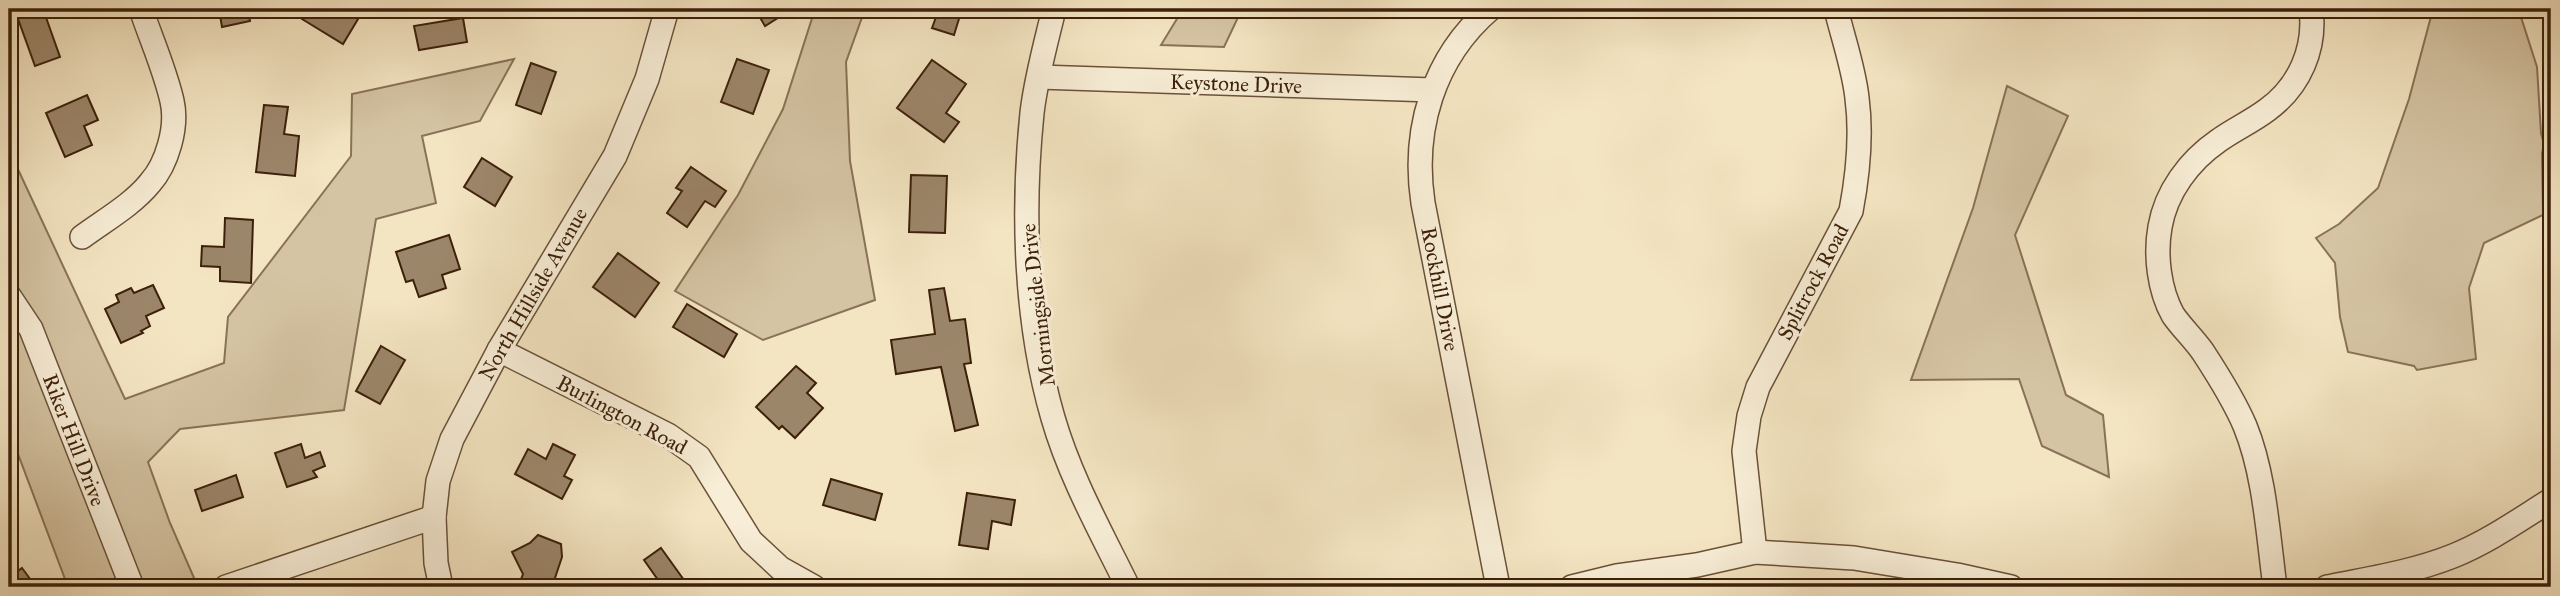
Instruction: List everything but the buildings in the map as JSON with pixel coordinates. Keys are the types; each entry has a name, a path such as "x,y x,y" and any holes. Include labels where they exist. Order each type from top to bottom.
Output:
{"street":[{"path":"82,237 131,201 151,182 164,159 172,133 173,104 141,9"},
{"name":"North Hillside Avenue","path":"441,587 436,563 433,517 438,481 452,439 499,350 615,156 647,79 667,9"},
{"name":"Morningside Drive","path":"1054,9 1032,110 1027,205 1030,277 1040,359 1053,419 1082,492 1128,587"},
{"name":"Rockhill Drive","path":"1490,9 1459,42 1433,90 1421,140 1420,182 1498,587"},
{"name":"Splitrock Road","path":"1755,552 1744,452 1749,416 1758,387 1851,211 1857,181 1857,97 1836,9"},
{"path":"2275,587 2264,503 2245,427 2202,350 2173,314 2163,289 2158,246 2160,225 2166,206 2185,171 2217,141 2266,111 2291,88 2310,47 2313,31 2311,9"},
{"name":"Keystone Drive","path":"1039,77 1433,90"},
{"name":"Riker Hill Drive","path":"9,296 30,329 132,587"},
{"name":"Burlington Road","path":"499,350 668,435 699,457 751,541 780,568 814,587"},
{"path":"2327,587 2384,576 2451,557 2496,536 2551,500"},
{"path":"226,587 433,517"},
{"path":"1572,587 1616,576 1697,565 1755,552 1854,558 2011,587"}],"shaded area":[{"path":"815,9 865,9 846,62 850,161 875,300 763,340 675,291 738,195 783,109"},
{"path":"1183,9 1242,9 1224,47 1161,45"},
{"path":"2433,9 2525,9 2521,17 2537,67 2544,144 2543,215 2484,243 2469,288 2476,359 2417,370 2414,366 2348,352 2340,317 2335,263 2316,238 2339,224 2378,188 2409,99"},
{"path":"514,59 480,121 422,136 436,203 376,219 344,410 180,429 148,462 170,523 198,587 68,587 9,430 9,150 125,399 224,363 228,317 351,156 352,94"},
{"path":"2007,86 2068,116 2015,235 2066,395 2103,415 2109,477 2042,446 2019,379 1911,380 1973,208"}]}
